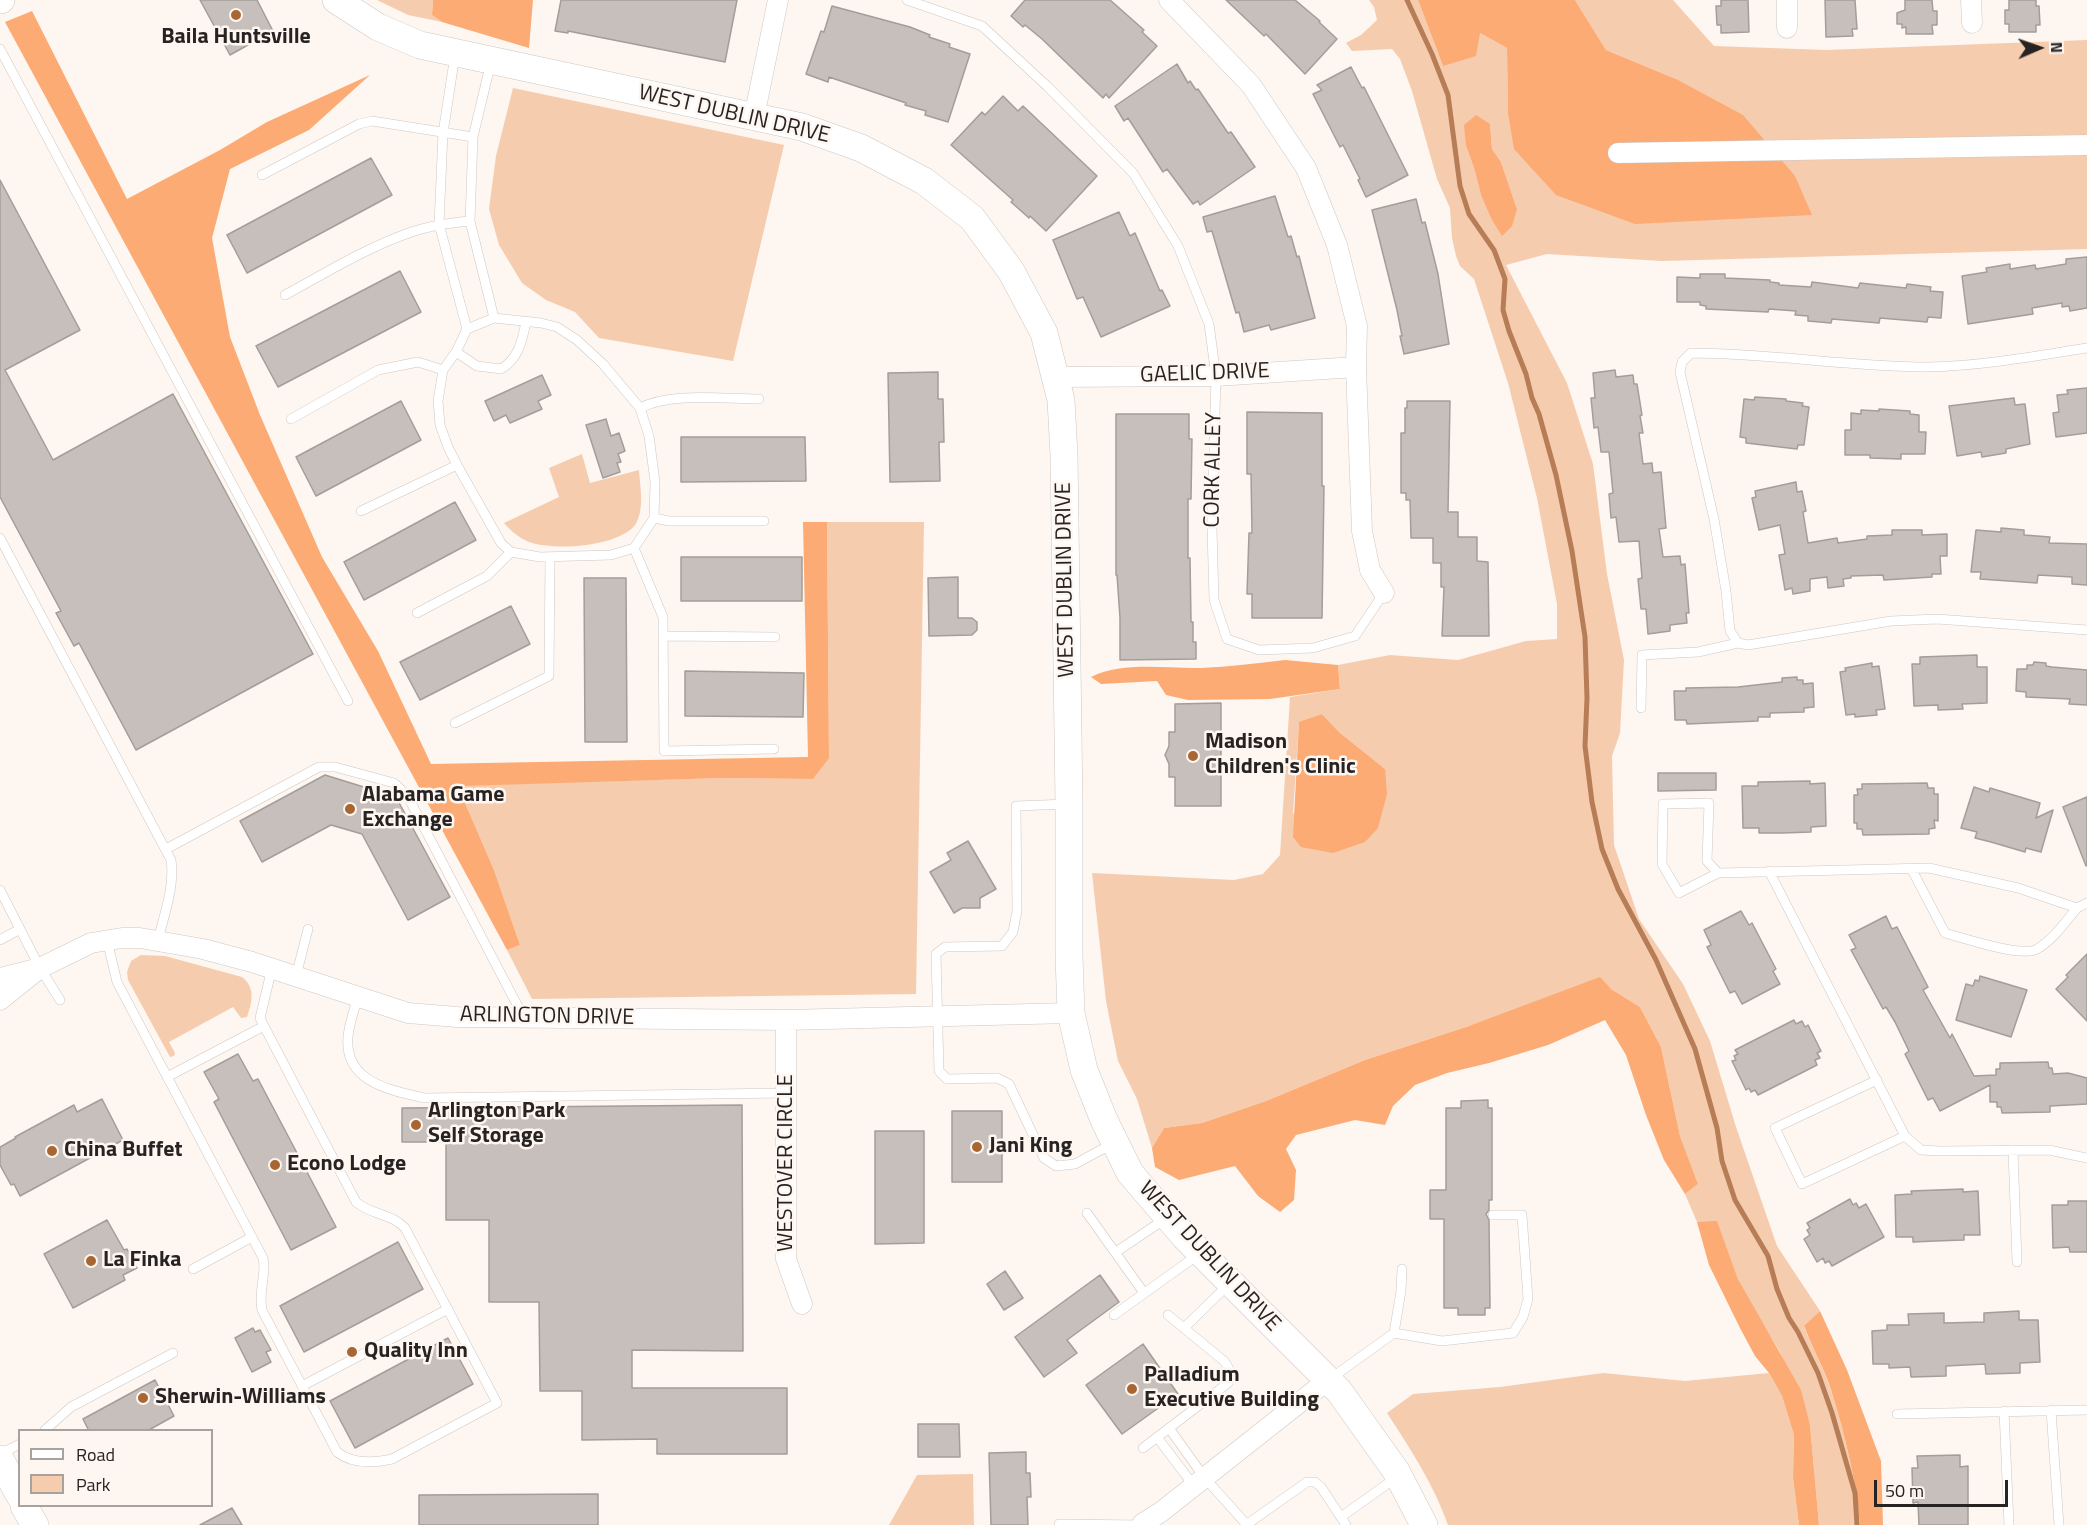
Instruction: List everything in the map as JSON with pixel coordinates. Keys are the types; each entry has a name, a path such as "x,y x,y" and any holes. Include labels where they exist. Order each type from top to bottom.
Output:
{"street":[{"name":"WEST DUBLIN DRIVE","path":"336,0 378,27 420,45 802,127 861,148 924,181 972,218 1011,271 1044,333 1061,400 1064,455 1069,956 1071,1013 1084,1070 1130,1173 1167,1218 1339,1391 1398,1476 1424,1525"},
{"path":"754,117 778,0"},
{"path":"1169,0 1251,85 1306,168 1340,255 1358,326 1356,367 1362,531 1370,570 1384,593"},
{"path":"1787,0 1787,28"},
{"path":"1971,0 1971,23"},
{"path":"1618,153 2087,144"},
{"name":"GAELIC DRIVE","path":"1055,377 1216,376 1356,367"},
{"name":"ARLINGTON DRIVE","path":"0,1000 40,968 76,949 107,940 140,938 203,949 272,968 408,1013 457,1017 786,1020 1071,1013"},
{"name":"ARLINGTON DRIVE","path":"0,978 40,968"},
{"name":"WESTOVER CIRCLE","path":"786,1020 786,1259 802,1304"},
{"path":"1142,1525 1161,1519 1199,1481 1328,1380"},
{"path":"0,1459 18,1492"},
{"path":"25,1507 34,1525"}],"lane":[{"name":"CORK ALLEY","path":"907,0 982,26 1047,86 1133,173 1178,246 1209,324 1216,376 1212,529 1214,600 1227,639 1259,650 1313,648 1345,639 1355,636 1384,593"},
{"path":"0,50 348,700"},
{"path":"455,52 443,133 439,224 466,329 456,352 443,370 438,401 440,425 457,465 501,543 511,552 550,558 612,555 634,548 654,518 656,482 649,436 640,408 603,364 577,340 557,327 494,318 466,329"},
{"path":"491,60 473,137 470,221 494,318"},
{"path":"262,175 366,122 372,121 473,137"},
{"path":"285,295 406,233 439,224 470,221"},
{"path":"456,352 477,366 501,369 508,365 520,347 526,322"},
{"path":"1738,643 1730,631 1714,519 1680,372 1682,362 1692,353 1730,353 1775,358 1928,367 1984,363 2087,348"},
{"path":"291,418 378,370 418,362 443,370"},
{"path":"640,408 668,399 759,399"},
{"path":"361,511 457,465"},
{"path":"654,518 669,521 764,521"},
{"path":"0,538 166,849 172,870 158,940"},
{"path":"634,548 663,617 664,751 774,749"},
{"path":"417,613 487,576 511,552"},
{"path":"455,723 549,676 550,558"},
{"path":"1641,708 1642,655 1698,652 1738,643 1748,645 1891,621 1937,619 2087,630"},
{"path":"663,636 775,637"},
{"path":"166,849 319,767 335,767 394,783 407,795 524,1018"},
{"path":"1718,873 1707,861 1709,803 1663,804 1662,864 1679,893 1718,873 1929,868 2018,888 2077,908"},
{"path":"1069,804 1016,806 1017,911 1014,932 1002,945 945,947 936,954 939,1071 947,1080 997,1078 1009,1084 1044,1158 1056,1166 1075,1164 1115,1142"},
{"path":"1911,868 1945,933 2013,951 2035,951 2052,937 2077,908 2087,903"},
{"path":"1769,872 1905,1136 1921,1150 2049,1150 2087,1158"},
{"path":"0,890 40,968 60,1000"},
{"path":"0,940 20,929"},
{"path":"296,976 308,929"},
{"path":"107,940 117,982 264,1263 260,1299 262,1310 337,1452 351,1461 384,1461 401,1456 497,1403 405,1228 392,1216 369,1210 356,1202 264,1026 260,1018 272,968"},
{"path":"358,995 348,1035 351,1060 357,1071 383,1088 424,1098 786,1093"},
{"path":"167,1077 264,1026"},
{"path":"1877,1080 1775,1128 1802,1184 1905,1136"},
{"path":"2013,1150 2017,1262"},
{"path":"1087,1213 1144,1293"},
{"path":"1328,1380 1394,1333 1442,1341 1513,1333 1523,1317 1528,1299 1522,1215 1493,1215"},
{"path":"1116,1252 1167,1218"},
{"path":"193,1269 252,1237"},
{"path":"1114,1315 1201,1253"},
{"path":"1394,1333 1402,1269"},
{"path":"1184,1328 1231,1282"},
{"path":"302,1386 448,1309"},
{"path":"1143,1448 1228,1383 1231,1375 1224,1361 1168,1315"},
{"path":"47,1429 71,1407 173,1353"},
{"path":"2051,1410 2059,1525"},
{"path":"1897,1414 2087,1410"},
{"path":"2004,1411 2009,1525"},
{"path":"1169,1428 1199,1481"},
{"path":"1157,1437 1199,1481 1247,1525 1307,1482 1315,1482 1321,1487 1343,1521 1398,1476"},
{"path":"0,1454 18,1445"},
{"path":"1059,1524 1142,1525"}],"green space":[{"path":"377,0 433,0 432,15 442,22 408,15"},
{"path":"1369,0 1418,0 1443,66 1480,33 1507,48 1508,113 1676,79 1606,50 1575,0 1673,0 1714,46 1827,50 2087,40 2087,249 1662,261 1547,254 1506,265 1567,383 1593,464 1607,574 1624,660 1620,733 1612,756 1614,845 1639,919 1683,984 1710,1041 1736,1127 1777,1246 1820,1311 1804,1327 1834,1399 1844,1434 1860,1525 1819,1525 1810,1425 1780,1352 1738,1279 1717,1222 1697,1222 1685,1194 1698,1184 1680,1136 1661,1047 1640,1007 1611,989 1469,1026 1365,1060 1266,1101 1202,1123 1164,1128 1152,1148 1137,1099 1118,1061 1106,1001 1092,873 1234,880 1263,874 1280,855 1290,697 1340,689 1338,665 1390,655 1458,660 1526,641 1557,639 1557,604 1537,498 1508,383 1474,279 1460,266 1456,256 1450,208 1437,179 1412,91 1400,59 1392,49 1352,51 1346,43 1361,35 1377,20 1374,7","holes":["1490,124 1492,149 1501,162 1517,209 1481,195 1466,146","1322,714 1339,732 1385,769 1293,814 1299,723"]},
{"path":"513,88 784,145 733,361 599,338 575,312 546,300 522,283 499,245 489,209 496,156"},
{"path":"582,454 590,483 639,470 641,506 635,525 615,538 569,546 540,545 529,542 509,529 504,523 559,497 549,468"},
{"path":"827,522 924,522 916,994 532,999 507,950 520,945 494,870 465,803 463,785 722,778 813,779 829,757"},
{"path":"141,955 165,956 242,977 251,991 247,1017 241,1018 233,1007 169,1042 175,1053 170,1057 128,980 127,972 131,961"},
{"path":"1603,1373 1685,1381 1769,1373 1782,1396 1794,1435 1793,1478 1799,1525 1448,1525 1429,1481 1387,1413 1413,1394 1500,1387"},
{"path":"973,1474 974,1525 889,1525 917,1475"}],"shaded area":[{"path":"433,0 533,0 529,48 442,22 432,15"},
{"path":"1418,0 1575,0 1606,50 1676,79 1743,115 1795,176 1812,215 1635,224 1556,195 1514,149 1508,113 1507,48 1480,33 1476,56 1443,66"},
{"path":"32,11 127,199 220,150 267,122 370,75 309,130 230,169 212,238 230,337 260,415 322,557 378,651 431,764 808,757 803,522 827,522 829,758 813,779 722,778 463,786 465,803 494,870 520,945 507,950 5,22"},
{"path":"1476,115 1490,124 1492,149 1501,162 1517,209 1512,226 1502,236 1481,195 1466,146 1464,125"},
{"path":"1285,660 1338,665 1340,689 1270,699 1188,700 1166,695 1157,681 1101,684 1091,677 1131,667 1201,668"},
{"path":"1322,714 1339,732 1385,769 1387,794 1378,828 1365,842 1333,853 1301,847 1293,837 1299,722"},
{"path":"1600,977 1611,989 1640,1007 1661,1047 1680,1136 1698,1184 1685,1194 1664,1160 1626,1055 1605,1020 1548,1045 1447,1073 1415,1085 1393,1106 1385,1125 1355,1120 1296,1135 1286,1149 1296,1170 1294,1200 1280,1212 1258,1196 1235,1166 1179,1180 1155,1167 1152,1148 1164,1128 1202,1123 1266,1101 1365,1060 1469,1026"},
{"path":"1717,1221 1738,1279 1801,1390 1810,1425 1819,1525 1799,1525 1793,1478 1794,1435 1782,1396 1769,1373 1755,1356 1709,1265 1697,1222"},
{"path":"1820,1311 1847,1370 1881,1461 1883,1525 1860,1525 1852,1471 1839,1416 1828,1381 1804,1326"}],"building":[{"name":"Baila Huntsville","path":"200,0 257,0 273,31 230,55"},
{"path":"561,0 737,0 725,62 568,31 568,33 555,31"},
{"path":"1025,0 1110,0 1144,30 1142,32 1157,46 1109,98 1106,94 1103,98 1042,39 1011,16"},
{"path":"1226,0 1295,0 1337,39 1305,74 1266,34 1264,36"},
{"path":"1721,0 1748,0 1749,32 1721,33 1721,25 1717,25 1716,6 1721,6"},
{"path":"1825,0 1855,0 1857,29 1852,29 1853,36 1826,37"},
{"path":"1905,0 1932,0 1933,11 1937,11 1937,25 1932,25 1933,34 1906,34 1906,27 1902,28 1902,24 1897,24 1897,13 1905,10"},
{"path":"2009,0 2036,0 2036,6 2039,6 2040,25 2036,25 2036,32 2009,32 2009,24 2005,24 2005,10 2009,10"},
{"path":"832,6 910,27 950,44 949,47 970,54 948,122 925,115 926,111 905,105 906,103 829,77 828,82 806,74 821,31 824,32"},
{"path":"1177,64 1188,83 1190,81 1196,90 1198,89 1255,167 1200,205 1198,201 1193,204 1167,169 1163,172 1128,118 1124,121 1115,106"},
{"path":"1351,67 1362,88 1364,87 1408,175 1366,197 1343,145 1340,147 1313,94 1322,90 1317,85"},
{"path":"1003,96 1018,111 1023,106 1097,176 1046,231 1011,202 1013,200 951,145 982,112 985,115"},
{"path":"371,158 392,195 247,273 227,235"},
{"path":"0,180 80,330 5,370 53,460 173,394 313,654 136,750 79,643 74,646 56,613 61,611 0,497"},
{"path":"1275,196 1288,237 1291,236 1297,257 1299,256 1315,318 1271,330 1269,325 1244,332 1239,312 1236,313 1212,231 1207,232 1203,217"},
{"path":"1416,199 1422,223 1425,222 1438,274 1449,344 1404,354 1397,310 1372,210"},
{"path":"1119,212 1130,236 1135,233 1160,291 1162,290 1170,306 1101,337 1083,297 1077,299 1053,240"},
{"path":"2087,257 2087,308 2070,311 2069,306 2062,307 2062,303 2032,308 2033,314 1968,324 1962,276 1987,272 1986,268 2010,264 2010,269 2035,265 2036,269 2066,264 2066,259"},
{"path":"400,271 421,312 278,387 256,346"},
{"path":"1700,274 1725,274 1725,278 1770,280 1779,285 1811,287 1812,282 1858,288 1860,283 1906,288 1907,284 1931,287 1930,291 1943,292 1941,318 1928,317 1927,322 1880,318 1879,323 1832,319 1831,323 1808,321 1808,316 1795,315 1796,311 1706,309 1706,306 1700,305 1700,302 1677,302 1677,277 1700,278"},
{"path":"1615,370 1616,377 1633,375 1634,384 1637,384 1642,415 1640,416 1643,433 1639,433 1643,464 1652,463 1653,473 1661,472 1666,528 1659,529 1663,557 1680,556 1681,565 1685,564 1689,613 1686,613 1687,623 1670,625 1670,631 1648,634 1646,609 1641,609 1638,579 1642,578 1639,541 1619,542 1616,517 1611,518 1609,494 1613,493 1609,452 1601,452 1598,427 1594,428 1591,398 1595,398 1593,373"},
{"path":"938,372 938,399 943,399 944,442 939,442 940,481 890,482 888,373"},
{"path":"542,375 551,395 538,401 542,409 510,423 506,415 494,421 485,401"},
{"path":"2087,388 2087,433 2056,437 2053,413 2059,412 2057,395 2068,394 2067,390"},
{"path":"1755,397 1786,399 1786,401 1803,403 1802,406 1809,407 1804,445 1798,445 1797,449 1746,443 1746,438 1740,437 1744,399 1754,400"},
{"path":"2014,398 2015,405 2025,404 2030,444 2006,449 2006,453 1982,457 1981,452 1957,456 1949,406"},
{"path":"401,401 421,440 316,496 296,457"},
{"path":"1407,401 1450,401 1448,512 1458,512 1458,537 1477,537 1477,561 1488,562 1489,636 1442,636 1444,587 1441,587 1441,563 1433,563 1433,538 1411,538 1410,500 1406,500 1406,493 1401,493 1401,433 1405,433"},
{"path":"1879,409 1910,411 1910,414 1919,415 1919,432 1926,432 1925,454 1901,454 1901,459 1845,455 1845,430 1851,430 1851,413 1861,414 1861,410 1879,411"},
{"path":"1247,412 1322,413 1322,486 1324,486 1322,618 1252,618 1252,594 1247,594 1249,533 1252,533 1251,474 1247,474"},
{"path":"1116,414 1189,414 1189,439 1192,439 1191,499 1188,499 1188,558 1190,558 1191,622 1193,622 1193,642 1196,642 1196,659 1120,660 1120,618 1116,575"},
{"path":"606,419 611,436 619,433 625,451 618,454 621,462 617,463 620,472 603,478 586,425"},
{"path":"681,437 805,437 806,481 681,482"},
{"path":"1796,482 1797,492 1802,491 1806,511 1803,512 1808,543 1837,538 1838,543 1867,539 1867,536 1892,535 1892,530 1922,530 1922,535 1947,534 1947,556 1940,556 1941,574 1932,574 1932,577 1884,580 1883,575 1851,576 1851,578 1843,579 1844,586 1828,588 1827,577 1810,579 1810,591 1793,594 1792,588 1785,590 1779,555 1785,554 1780,525 1759,530 1752,498 1756,497 1755,491"},
{"path":"455,502 476,540 364,600 344,562"},
{"path":"2001,528 2024,530 2024,535 2050,537 2049,543 2087,544 2087,585 2072,584 2072,577 2038,575 2037,583 1980,579 1981,572 1971,572 1976,530 2001,532"},
{"path":"681,557 802,557 802,601 681,601"},
{"path":"958,577 958,618 972,618 977,622 977,630 972,635 929,636 928,578"},
{"path":"584,578 626,578 627,742 585,742"},
{"path":"511,606 530,644 420,700 400,662"},
{"path":"1977,655 1977,667 1987,667 1987,703 1962,704 1963,709 1938,710 1938,705 1914,706 1912,664 1920,664 1920,657"},
{"path":"2034,662 2046,663 2046,666 2052,667 2087,670 2087,705 2069,704 2070,699 2026,697 2026,692 2016,691 2017,669 2027,669 2027,665 2033,665"},
{"path":"1872,663 1872,667 1879,666 1885,709 1876,710 1877,715 1855,717 1855,714 1846,715 1840,672 1846,671 1845,668"},
{"path":"685,671 804,673 803,717 685,716"},
{"path":"1797,677 1797,680 1803,680 1803,684 1813,683 1814,707 1804,708 1804,712 1770,713 1770,717 1758,717 1758,721 1687,724 1686,720 1675,720 1674,691 1686,691 1686,688 1738,687 1782,682 1782,678"},
{"name":"Madison Children's Clinic","path":"1221,703 1221,806 1175,806 1175,777 1169,777 1169,764 1165,755 1169,746 1169,732 1175,732 1175,704"},
{"path":"1658,773 1716,773 1716,790 1658,791"},
{"path":"325,775 396,797 450,897 408,920 362,834 331,825 262,862 240,821"},
{"path":"1810,781 1810,784 1825,783 1826,826 1811,827 1811,832 1782,833 1759,833 1759,828 1743,828 1742,786 1758,786 1758,782"},
{"path":"1927,783 1928,788 1934,788 1934,794 1938,794 1938,821 1934,820 1935,828 1929,829 1929,834 1863,835 1862,829 1857,829 1857,823 1854,823 1854,795 1858,795 1857,789 1862,789 1862,784"},
{"path":"1974,787 1989,792 1990,788 2040,803 2036,818 2053,810 2041,852 2026,848 2025,852 1975,838 1977,832 1961,828"},
{"path":"2087,797 2087,865 2086,866 2063,807"},
{"path":"968,841 996,889 980,898 980,908 962,908 954,913 930,872 951,860 947,853"},
{"path":"1741,911 1749,925 1752,923 1776,969 1773,971 1780,984 1742,1004 1735,991 1730,993 1707,947 1711,945 1704,930"},
{"path":"1886,916 1892,929 1897,927 1928,987 1923,990 1950,1038 1952,1034 1974,1076 1996,1075 1996,1069 2000,1069 2000,1063 2048,1062 2053,1074 2068,1073 2087,1078 2087,1104 2050,1106 2050,1112 2002,1113 2001,1107 1997,1107 1997,1102 1990,1102 1990,1085 1940,1111 1933,1098 1928,1100 1905,1054 1909,1051 1895,1022 1886,1007 1883,1009 1851,950 1856,948 1849,935"},
{"path":"2087,954 2087,1021 2056,989"},
{"path":"1980,976 2027,990 2011,1037 1956,1020 1966,984 1973,986 1975,980 1979,981"},
{"path":"1794,1020 1796,1024 1802,1021 1805,1027 1808,1025 1821,1051 1817,1053 1820,1058 1815,1060 1817,1065 1758,1095 1755,1090 1751,1092 1749,1088 1746,1090 1732,1061 1736,1060 1734,1056 1738,1054 1735,1050"},
{"name":"Econo Lodge","path":"238,1054 253,1081 258,1079 336,1227 291,1250 214,1102 219,1099 204,1072"},
{"name":"China Buffet","path":"102,1099 123,1140 20,1196 0,1165 0,1147 74,1105 77,1112"},
{"path":"1488,1100 1488,1108 1492,1108 1492,1200 1489,1200 1489,1210 1486,1214 1489,1220 1490,1308 1485,1308 1485,1315 1458,1315 1458,1308 1444,1308 1444,1219 1430,1219 1430,1190 1446,1190 1446,1108 1461,1108 1461,1101"},
{"path":"742,1105 743,1351 632,1350 632,1388 787,1388 787,1454 657,1454 657,1439 582,1440 582,1391 540,1391 539,1302 489,1302 489,1220 446,1220 446,1142 402,1142 402,1108"},
{"name":"Jani King","path":"952,1111 1002,1111 1002,1182 952,1182"},
{"path":"875,1131 924,1131 924,1243 875,1244"},
{"path":"1963,1189 1963,1192 1978,1191 1980,1235 1964,1235 1964,1240 1913,1242 1913,1237 1896,1237 1895,1195 1912,1194 1911,1191"},
{"path":"1850,1199 1853,1205 1856,1203 1859,1208 1866,1204 1884,1237 1832,1266 1829,1261 1825,1263 1823,1258 1817,1262 1804,1239 1810,1235 1807,1223"},
{"path":"2068,1201 2087,1201 2087,1252 2070,1252 2069,1247 2053,1248 2052,1205 2068,1205"},
{"name":"La Finka","path":"107,1220 137,1268 123,1275 125,1280 73,1308 44,1254"},
{"name":"Quality Inn","path":"398,1242 423,1289 304,1352 280,1306"},
{"path":"1005,1271 1023,1298 1004,1310 987,1284"},
{"path":"1100,1275 1119,1302 1067,1340 1077,1353 1044,1377 1015,1337"},
{"path":"2019,1311 2019,1320 2038,1320 2040,1362 2020,1363 2020,1373 1986,1374 1985,1364 1946,1366 1946,1376 1911,1377 1910,1367 1889,1368 1889,1364 1873,1364 1872,1331 1887,1330 1887,1325 1909,1325 1908,1314 1944,1313 1944,1323 1984,1322 1984,1313"},
{"path":"253,1328 255,1332 260,1330 271,1350 266,1352 271,1362 252,1372 235,1338"},
{"name":"Quality Inn","path":"448,1338 473,1384 355,1448 330,1401"},
{"name":"Palladium Executive Building","path":"1143,1344 1178,1394 1122,1434 1086,1385"},
{"name":"Sherwin-Williams","path":"155,1380 174,1416 151,1429 88,1429 83,1419"},
{"path":"918,1424 959,1424 960,1457 918,1457"},
{"path":"1026,1452 1026,1473 1030,1473 1031,1497 1027,1497 1028,1525 991,1525 989,1453"},
{"path":"1960,1455 1960,1467 1968,1466 1968,1525 1919,1525 1918,1502 1913,1503 1912,1468 1918,1468 1917,1456"},
{"path":"598,1494 598,1525 419,1525 419,1495"},
{"path":"232,1508 242,1525 200,1525"}],"waterway":[{"path":"1407,0 1448,95 1460,186 1469,214 1494,250 1505,279 1503,310 1539,414 1556,475 1572,551 1585,637 1587,698 1585,746 1592,802 1602,849 1618,889 1656,960 1695,1049 1717,1128 1722,1161 1735,1200 1768,1256 1777,1289 1789,1318 1818,1373 1855,1493 1857,1525"}],"place":[{"name":"Baila Huntsville","path":"236,15"},
{"name":"Madison Children's Clinic","path":"1193,756"},
{"name":"Alabama Game Exchange","path":"350,809"},
{"name":"Arlington Park Self Storage","path":"416,1125"},
{"name":"Jani King","path":"977,1147"},
{"name":"China Buffet","path":"52,1151"},
{"name":"Econo Lodge","path":"275,1165"},
{"name":"La Finka","path":"91,1261"},
{"name":"Quality Inn","path":"352,1352"},
{"name":"Palladium Executive Building","path":"1132,1389"},
{"name":"Sherwin-Williams","path":"143,1398"}]}
